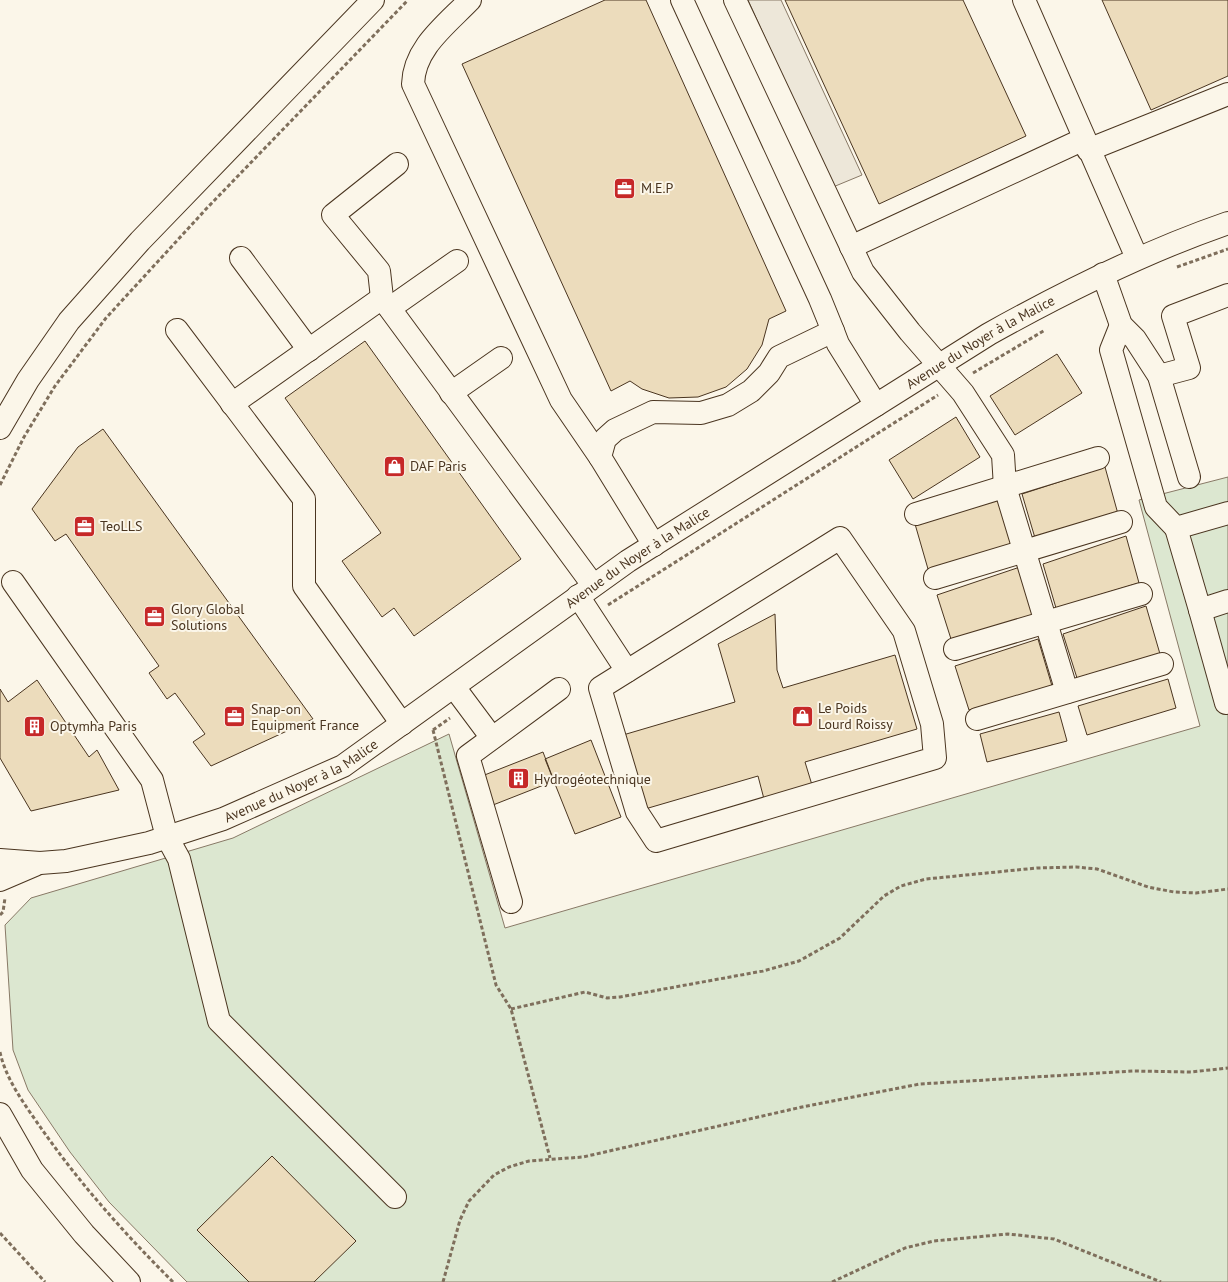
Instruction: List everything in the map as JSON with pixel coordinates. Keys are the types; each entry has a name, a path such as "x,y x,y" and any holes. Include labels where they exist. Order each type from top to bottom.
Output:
{"street":[{"path":"0,428 28,380 69,321 140,240 373,0"},
{"path":"470,0 422,50 413,69 412,84 561,400 600,457 654,545"},
{"path":"682,0 820,299 838,344 876,405"},
{"path":"735,0 863,272 956,383 1003,455 1005,487 1067,692"},
{"path":"1024,0 1137,258"},
{"path":"851,247 1086,144 1228,94"},
{"path":"398,164 333,215 379,271 386,303 451,393 585,590 591,616 627,671"},
{"name":"Avenue du Noyer à la Malice","path":"40,863 66,861 167,837 223,819 343,766 585,590 940,365 1046,302 1137,258 1228,223"},
{"path":"241,258 309,350"},
{"path":"232,404 309,350 457,261"},
{"path":"1103,274 1121,325 1136,339 1159,376 1189,477"},
{"path":"1159,376 1189,368 1173,316 1228,296"},
{"path":"1121,325 1112,350 1156,507 1176,528 1226,702"},
{"path":"177,330 304,499 304,586 402,724"},
{"path":"600,457 606,439 615,430 653,412 701,413 728,405 763,379 780,357 833,331"},
{"path":"451,393 501,358"},
{"path":"916,514 1098,458"},
{"path":"1176,528 1228,513"},
{"path":"935,578 1121,522"},
{"path":"840,538 904,631 932,724 935,758 656,841 637,812 600,688 627,671 840,538"},
{"path":"14,582 152,780 167,837 179,859 219,1021 395,1197"},
{"path":"955,649 1141,594"},
{"path":"1200,610 1228,601"},
{"path":"977,719 1162,664"},
{"path":"454,687 492,738"},
{"path":"511,902 468,756 559,689"},
{"path":"0,860 40,863"},
{"path":"0,880 40,863"},
{"path":"0,1114 32,1170 84,1234 128,1282"}],"path":[{"path":"0,485 24,438 55,386 106,318 207,208 408,0"},
{"path":"1170,270 1228,249"},
{"path":"591,616 956,383 1049,328"},
{"path":"433,730 468,705"},
{"path":"425,708 433,730 496,985 511,1009 550,1158"},
{"path":"511,1009 585,992 607,998 620,997 764,971 798,961 840,938 884,896 901,886 926,879 1037,868 1076,867 1098,868 1148,887 1174,892 1196,893 1228,889"},
{"path":"0,1052 19,1097 62,1158 123,1232 172,1282"},
{"path":"443,1282 460,1220 469,1201 494,1175 509,1167 550,1158 583,1157 802,1107 920,1084 1133,1071 1191,1072 1228,1068"},
{"path":"0,1233 45,1282"},
{"path":"832,1282 905,1248 934,1241 1008,1234 1054,1239 1161,1282"}],"green space":[{"path":"1228,477 1228,1282 187,1282 109,1202 70,1152 28,1090 13,1050 5,925 31,898 233,838 449,734 505,928 1200,726 1139,500"}],"shaded area":[{"path":"748,0 781,0 862,175 833,187"}],"building":[{"name":"M.E.P","path":"605,0 646,0 786,311 769,319 762,345 747,369 726,387 698,397 669,398 642,389 630,381 611,391 462,64"},
{"path":"785,0 963,0 1026,136 879,204"},
{"path":"1102,0 1228,0 1228,76 1151,110"},
{"name":"DAF Paris","path":"365,341 521,559 414,636 394,608 382,617 342,561 381,533 285,398"},
{"path":"1057,354 1082,393 1015,435 990,396"},
{"path":"956,417 980,457 913,499 889,460"},
{"path":"103,429 313,719 211,766 193,742 205,734 175,693 167,699 149,673 159,666 66,534 55,541 32,509 78,447"},
{"path":"1105,467 1118,514 1035,538 1022,494"},
{"path":"998,497 1011,544 928,569 915,524"},
{"path":"1126,536 1139,583 1056,608 1043,564"},
{"path":"1020,567 1033,615 951,639 937,595"},
{"path":"1146,606 1160,654 1077,678 1063,634"},
{"name":"Le Poids Lourd Roissy","path":"775,614 777,670 783,688 895,655 917,729 805,762 812,785 764,799 758,776 645,809 623,735 735,702 718,644"},
{"path":"1038,639 1052,686 969,710 955,666"},
{"path":"1168,679 1176,708 1087,735 1078,706"},
{"name":"Optymha Paris","path":"37,680 89,757 97,750 119,790 31,811 0,758 0,689 8,702"},
{"path":"1059,712 1067,741 987,762 980,734"},
{"path":"591,740 621,817 575,834 545,759"},
{"name":"Hydrogéotechnique","path":"543,752 554,781 493,805 482,776"},
{"path":"272,1156 356,1241 314,1282 249,1282 197,1230"}],"place":[{"name":"M.E.P","path":"625,188"},
{"name":"DAF Paris","path":"394,466"},
{"name":"TeoLLS","path":"84,526"},
{"name":"Glory Global Solutions","path":"155,617"},
{"name":"Le Poids Lourd Roissy","path":"802,716"},
{"name":"Snap-on Equipment France","path":"235,717"},
{"name":"Optymha Paris","path":"34,726"},
{"name":"Hydrogéotechnique","path":"518,779"}]}
